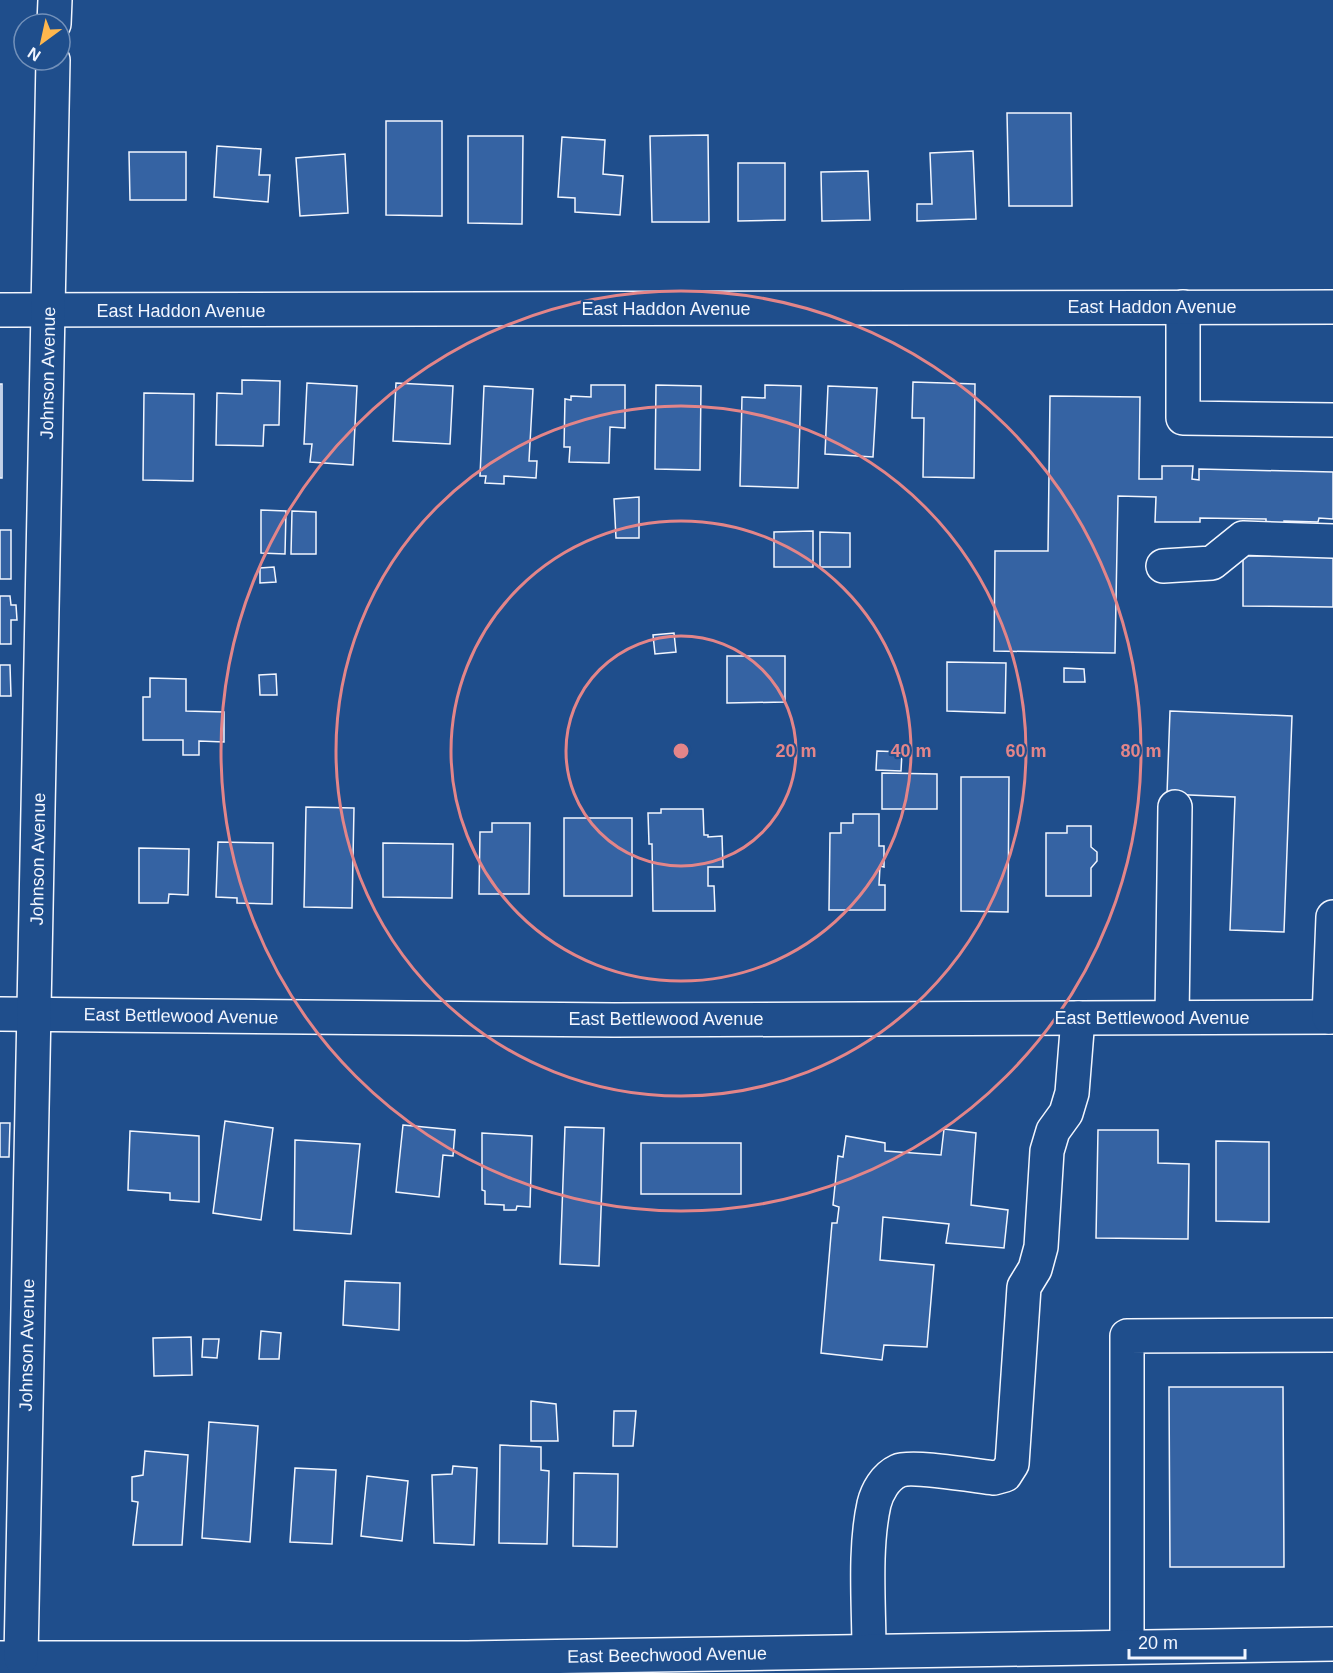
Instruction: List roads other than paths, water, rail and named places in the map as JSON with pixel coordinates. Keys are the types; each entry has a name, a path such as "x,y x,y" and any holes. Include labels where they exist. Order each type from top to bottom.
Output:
{"street":[{"name":"Johnson Avenue","path":"10,1658 34,1015 53,72"},
{"path":"1183,307 1183,418 1333,420"},
{"name":"East Haddon Avenue","path":"0,310 1333,307"},
{"path":"1163,566 1212,563 1243,538 1333,541"},
{"path":"1172,1017 1175,807"},
{"path":"1331,1017 1333,917"},
{"name":"East Bettlewood Avenue","path":"0,1014 614,1020 1331,1017"},
{"path":"869,1651 869,1546 874,1503 883,1483 898,1471 917,1469 994,1478 1005,1475 1012,1464 1024,1287 1035,1269 1041,1247 1047,1151 1053,1131 1066,1113 1072,1093 1078,1018"},
{"path":"1127,1647 1127,1336 1333,1335"},
{"name":"East Beechwood Avenue","path":"10,1658 89,1665 467,1665 869,1651 1333,1644"}]}
